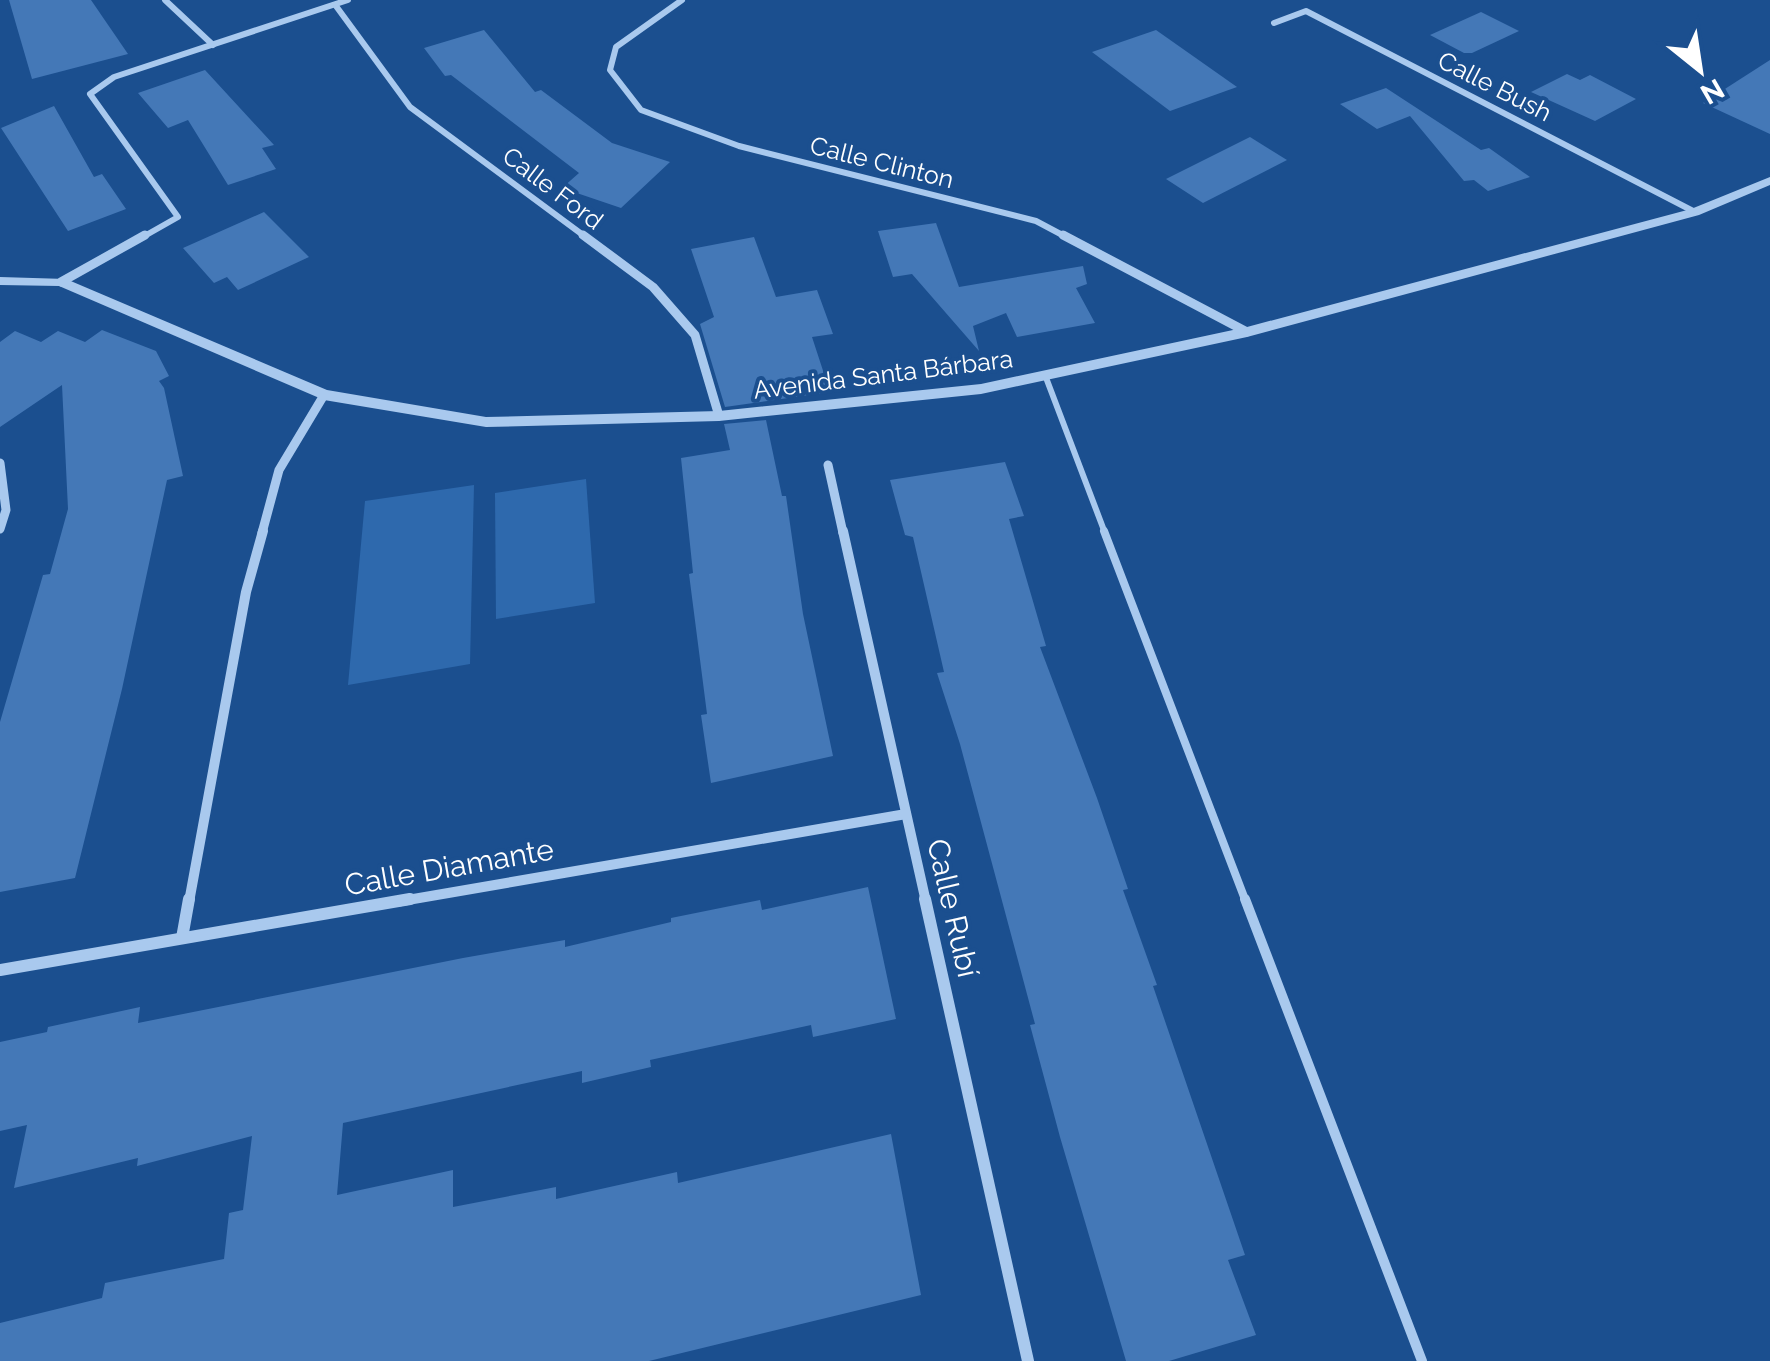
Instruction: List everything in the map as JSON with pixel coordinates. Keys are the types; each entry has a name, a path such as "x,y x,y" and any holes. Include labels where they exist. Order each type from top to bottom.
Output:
{"street":[{"path":"166,0 213,45"},
{"path":"61,282 178,217 90,94 114,76 348,0"},
{"name":"Calle Clinton","path":"682,0 616,47 610,70 642,110 739,146 1036,221 1247,332"},
{"name":"Calle Ford","path":"336,6 410,107 654,287 695,334 719,416"},
{"name":"Calle Bush","path":"1274,22 1306,11 1696,212"},
{"name":"Avenida Santa Bárbara","path":"0,281 61,282 324,395 486,422 719,416 981,388 1247,332 1696,212 1770,181"},
{"path":"182,938 246,592 279,470 324,395"},
{"path":"0,463 6,510 0,529"},
{"name":"Calle Rubí","path":"828,466 1028,1361"},
{"name":"Calle Diamante","path":"0,970 906,814"}],"lane":[{"path":"1045,375 1422,1361"}],"shaded area":[{"path":"586,479 595,603 496,619 495,493"},
{"path":"474,485 470,664 348,685 365,501"}],"building":[{"path":"9,0 91,0 128,54 32,79"},
{"path":"1481,12 1519,31 1472,53 1464,53 1430,35"},
{"path":"484,30 535,92 541,90 612,143 670,162 621,208 562,188 579,173 451,75 445,76 424,48"},
{"path":"1156,30 1237,87 1170,111 1092,52"},
{"path":"1770,60 1770,134 1703,103"},
{"path":"205,70 274,145 262,148 276,169 228,185 188,120 168,128 138,93"},
{"path":"1567,74 1580,80 1590,75 1636,99 1595,121 1531,92"},
{"path":"1386,88 1481,150 1489,148 1530,177 1488,191 1474,180 1464,181 1410,116 1377,129 1340,104"},
{"path":"54,106 94,177 102,174 126,209 68,231 1,128"},
{"path":"1250,137 1287,160 1203,203 1166,179"},
{"path":"264,212 309,257 238,290 227,277 214,283 183,248"},
{"path":"936,223 959,287 1083,266 1087,284 1076,288 1095,323 1017,337 1006,313 973,326 979,351 912,274 893,277 878,231"},
{"path":"754,237 776,297 817,290 833,334 812,337 830,392 725,407 700,324 714,317 691,249"},
{"path":"102,330 156,351 169,376 159,381 164,388 183,476 167,480 122,689 75,878 0,892 0,722 43,575 50,574 68,509 62,385 0,427 0,342 15,331 41,342 58,331 85,342"},
{"path":"766,420 782,496 786,496 803,614 833,756 711,783 701,715 707,714 689,574 693,573 681,458 730,450 724,424"},
{"path":"1005,462 1024,516 1009,519 1046,646 1040,647 1128,889 1123,890 1157,985 1153,986 1245,1255 1228,1260 1256,1335 1169,1361 1126,1361 1060,1137 1030,1025 1035,1024 960,744 937,673 944,672 913,537 905,535 890,480"},
{"path":"868,887 896,1019 813,1037 811,1025 650,1060 651,1067 582,1083 582,1071 343,1123 337,1195 453,1170 453,1207 556,1187 556,1199 677,1172 678,1183 891,1134 921,1295 649,1361 0,1361 0,1323 102,1298 105,1283 224,1259 229,1213 243,1210 252,1136 137,1166 138,1158 14,1188 27,1125 0,1131 0,1042 140,1007 138,1023 463,958 565,940 565,947 671,922 671,918 760,900 762,910"}]}
